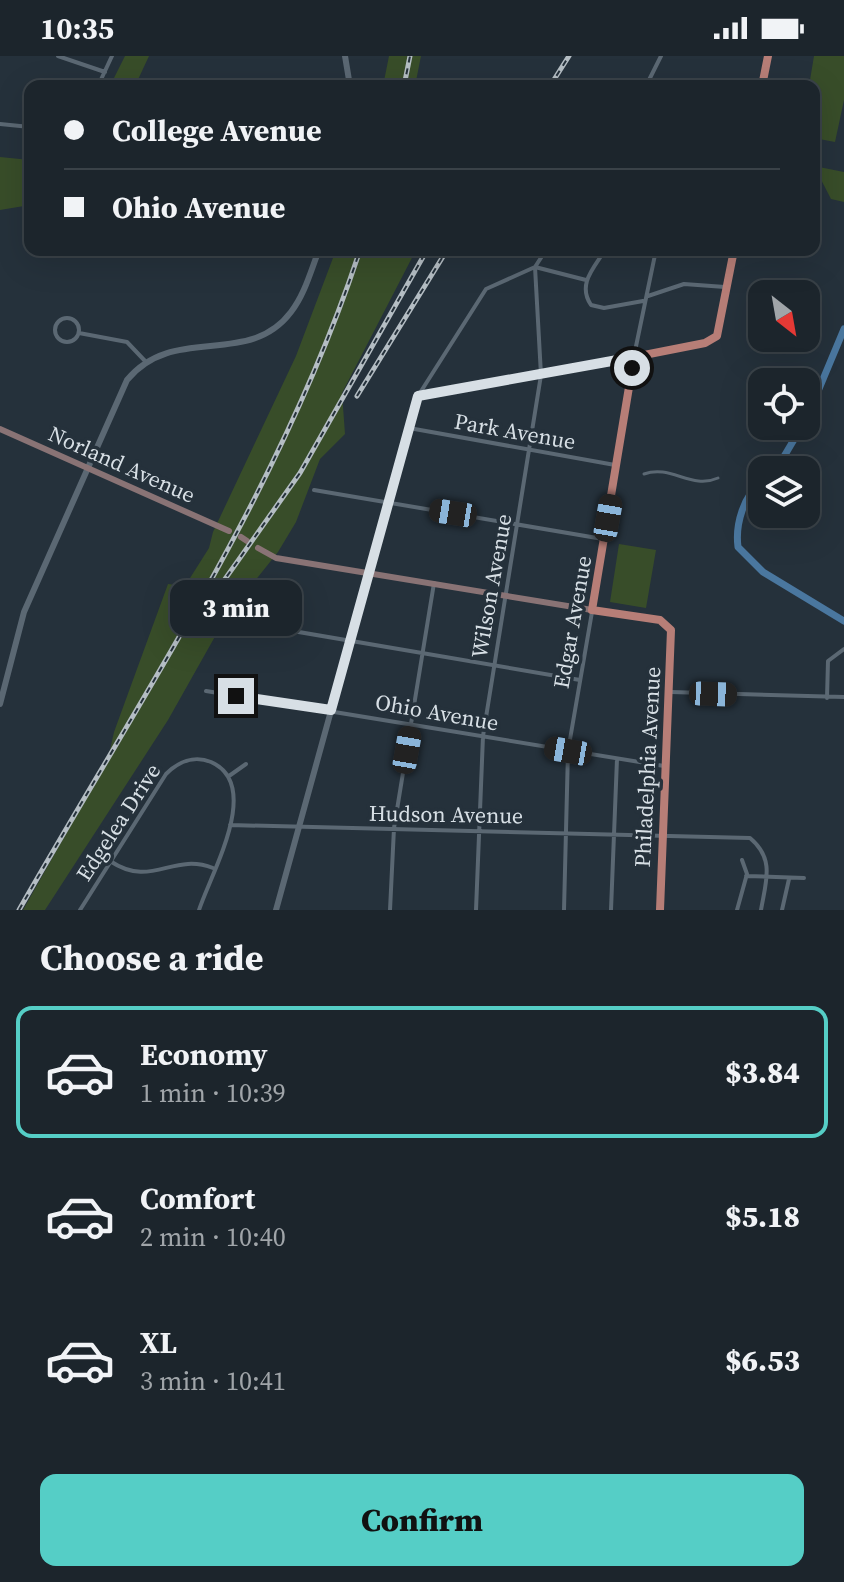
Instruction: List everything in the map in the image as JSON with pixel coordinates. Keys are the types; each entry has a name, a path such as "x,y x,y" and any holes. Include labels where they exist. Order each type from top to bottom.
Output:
{"main road":[{"path":"763,80 768,56"},
{"path":"634,357 715,338 721,328 733,256"},
{"name":"Edgar Avenue","path":"592,610 634,357"},
{"name":"Norland Avenue","path":"0,429 229,531"},
{"path":"258,548 276,558 592,610"},
{"name":"Philadelphia Avenue","path":"592,610 660,620 670,627 660,836 660,910"}],"street":[{"path":"58,56 105,72"},
{"path":"101,80 112,56"},
{"path":"345,56 349,80"},
{"path":"649,80 661,56"},
{"path":"0,124 24,126"},
{"path":"0,704 24,612 121,389 146,362 172,349 238,344 268,333 297,303 317,256"},
{"path":"276,910 418,396 486,289 535,267 542,256"},
{"path":"601,256 586,280 586,298 596,308 643,301 648,296 684,284 727,288"},
{"path":"648,296 655,256"},
{"path":"535,267 586,280"},
{"name":"Wilson Avenue","path":"476,910 483,736 541,375 535,267"},
{"name":"Edgar Avenue","path":"634,357 643,301"},
{"path":"68,318 76,322 79,333 72,341 65,342 56,335 55,327 59,321 68,318"},
{"path":"79,333 127,342 146,362"},
{"path":"418,396 634,357"},
{"name":"Park Avenue","path":"409,428 616,465"},
{"path":"644,474 664,470 698,482 718,478"},
{"path":"314,490 604,539"},
{"path":"390,910 394,828 434,583"},
{"name":"Edgar Avenue","path":"564,910 568,751 592,610"},
{"path":"246,623 580,680"},
{"path":"827,698 828,661 844,649"},
{"name":"Ohio Avenue","path":"206,691 664,766"},
{"path":"668,692 844,697"},
{"path":"611,910 617,759"},
{"name":"Edgelea Drive","path":"80,910 172,768 191,760 206,760 229,776"},
{"path":"199,910 236,801 229,776 246,764"},
{"name":"Hudson Avenue","path":"230,825 750,838 766,857 767,877"},
{"path":"737,910 746,876 742,860"},
{"path":"110,861 141,874 184,862 214,868"},
{"path":"746,876 804,878"},
{"path":"761,910 767,877"},
{"path":"782,910 789,879"}],"green space":[{"path":"125,56 149,56 138,80 113,80"},
{"path":"389,56 421,56 416,80 384,80"},
{"path":"814,56 844,56 844,100 835,142 820,139 820,80 810,80"},
{"path":"0,157 24,159 24,206 0,210"},
{"path":"820,167 844,172 844,202 831,199 820,178"},
{"path":"334,256 413,256 342,393 345,434 320,459 296,522 278,552 226,617 168,720 45,910 23,910 108,759 114,732 168,584 185,586 209,548 213,532 296,356"},
{"path":"619,544 656,550 646,608 610,602"}],"waterway":[{"path":"820,386 844,329"},
{"path":"784,456 794,440"},
{"path":"748,498 738,529 738,547 763,572 844,621"}],"railway":[{"path":"405,80 410,56"},
{"path":"554,80 569,56"},
{"path":"19,910 206,589 250,507 328,338 358,256"},
{"path":"213,596 300,473 424,256"},
{"path":"357,396 443,256"}],"route":[{"path":"236,696 331,710 418,396 634,357 632,368"}]}
